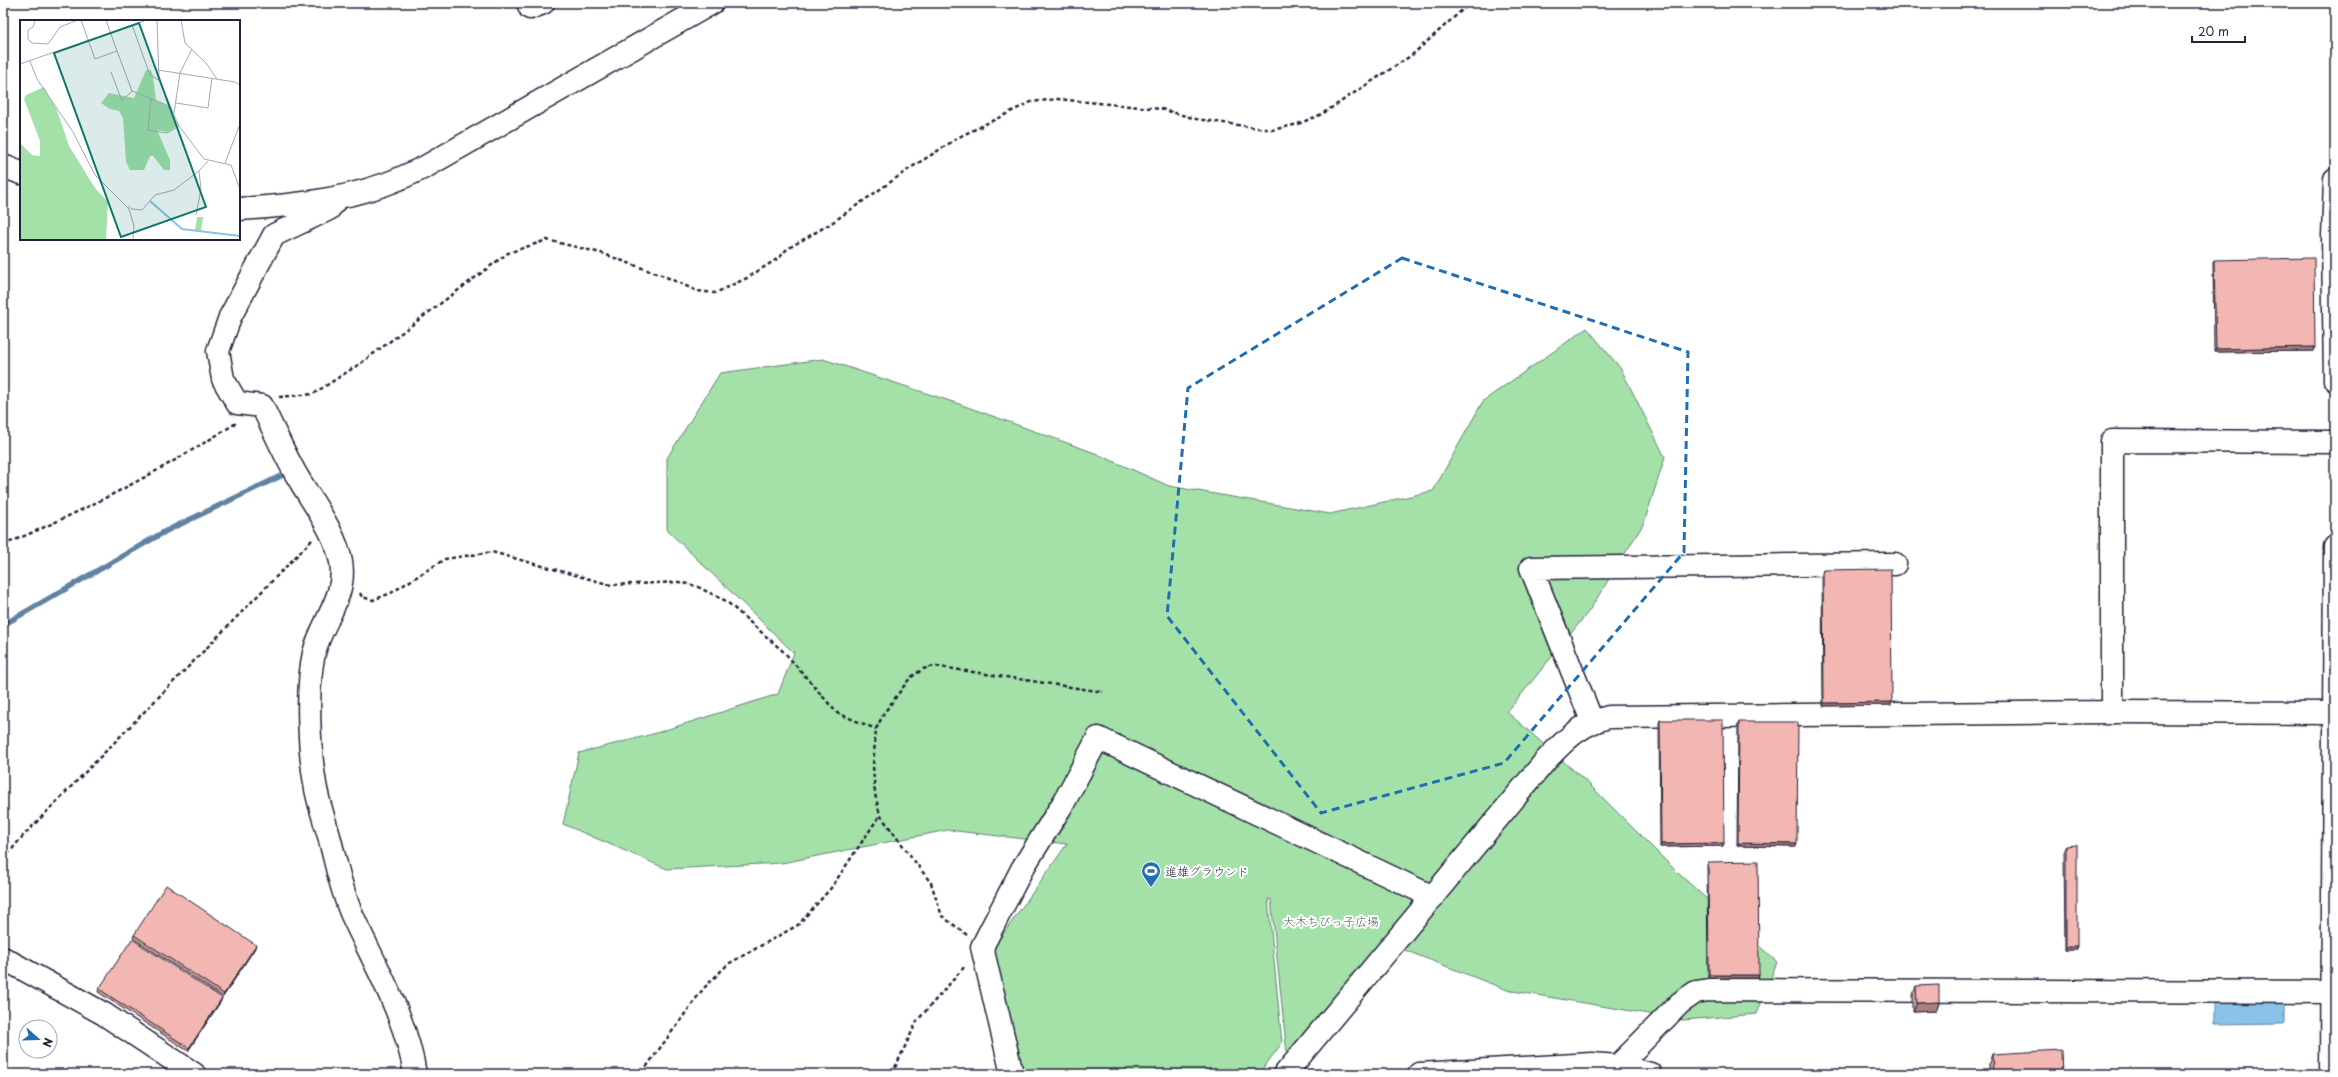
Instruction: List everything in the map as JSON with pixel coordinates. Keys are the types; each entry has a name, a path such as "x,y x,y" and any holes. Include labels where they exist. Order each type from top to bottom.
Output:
{"street":[{"path":"528,3 530,8 543,3"},
{"path":"240,209 288,206 338,197 384,185 425,167 712,3"},
{"path":"3,166 20,173"},
{"path":"2335,179 2333,237 2335,380"},
{"path":"338,197 329,209 274,235 230,317 218,351 223,379 237,403 262,406 292,467 329,530 341,560 343,577 339,596 315,650 310,669 311,745 315,785 344,891 352,913 394,1001 415,1074"},
{"path":"2112,712 2112,440 2335,442"},
{"path":"2332,1074 2335,546"},
{"path":"1592,721 1531,568 1895,564"},
{"path":"1286,1074 1547,758 1566,740 1592,721 1609,717 2112,712 2334,713"},
{"path":"1012,1074 982,947 1022,869 1064,802 1098,738 1433,897"},
{"path":"3,958 104,1014 194,1074"},
{"path":"1618,1066 1680,1003 1696,992 1709,990 2332,992"},
{"path":"1419,1074 1562,1064 1618,1066 1650,1074"}],"path":[{"path":"3,545 70,517 176,461 276,397 313,394 361,363 508,253 548,240 601,253 664,276 696,291 715,293 747,278 780,257 787,249 830,224 912,167 961,136 1031,102 1057,99 1161,109 1196,118 1272,130 1298,124 1322,114 1412,55 1470,3"},
{"path":"3,860 22,837 309,541 329,530"},
{"path":"358,590 362,597 373,600 390,593 445,560 492,552 611,585 678,582 696,586 726,600 785,653 837,713 876,729"},
{"path":"892,1074 917,1021 982,947 942,916 931,883 880,815 875,794 873,766 876,729 884,713 910,678 923,669 934,666 1103,692"},
{"path":"645,1074 647,1066 703,988 728,964 798,925 830,888 880,815"}],"highlighted area":[{"path":"1402,258 1688,352 1684,552 1504,763 1321,813 1167,616 1188,388"}],"green space":[{"name":"大木ちびっ子広場","path":"1587,328 1621,369 1665,457 1644,523 1589,611 1507,712 1588,783 1678,873 1777,962 1757,1014 1684,1020 1507,990 1389,944 1288,1064 1271,900 1268,899 1282,1043 1261,1071 1230,1074 1021,1074 991,951 1067,844 948,830 782,863 667,869 563,824 579,753 653,734 778,694 794,653 667,530 667,458 720,373 823,359 959,404 1095,453 1169,486 1330,514 1433,491 1483,401"}],"water":[{"path":"2285,996 2285,1023 2215,1024 2215,997"}],"building":[{"path":"2314,258 2315,347 2216,349 2214,260"},
{"path":"1891,569 1892,702 1824,703 1823,570"},
{"path":"1660,720 1723,720 1724,843 1661,844"},
{"path":"1739,722 1798,722 1797,844 1738,843"},
{"path":"2077,845 2077,947 2066,947 2066,846"},
{"path":"1758,861 1759,975 1709,975 1708,862"},
{"path":"166,885 256,945 224,994 134,935"},
{"path":"132,939 222,998 189,1048 99,989"},
{"path":"1939,985 1939,1002 1917,1003 1916,986"},
{"path":"2061,1050 2062,1074 1993,1074 1992,1054"}],"waterway":[{"path":"3,625 166,531 285,474"}],"place":[{"name":"進雄グラウンド","path":"1151,888"}]}
